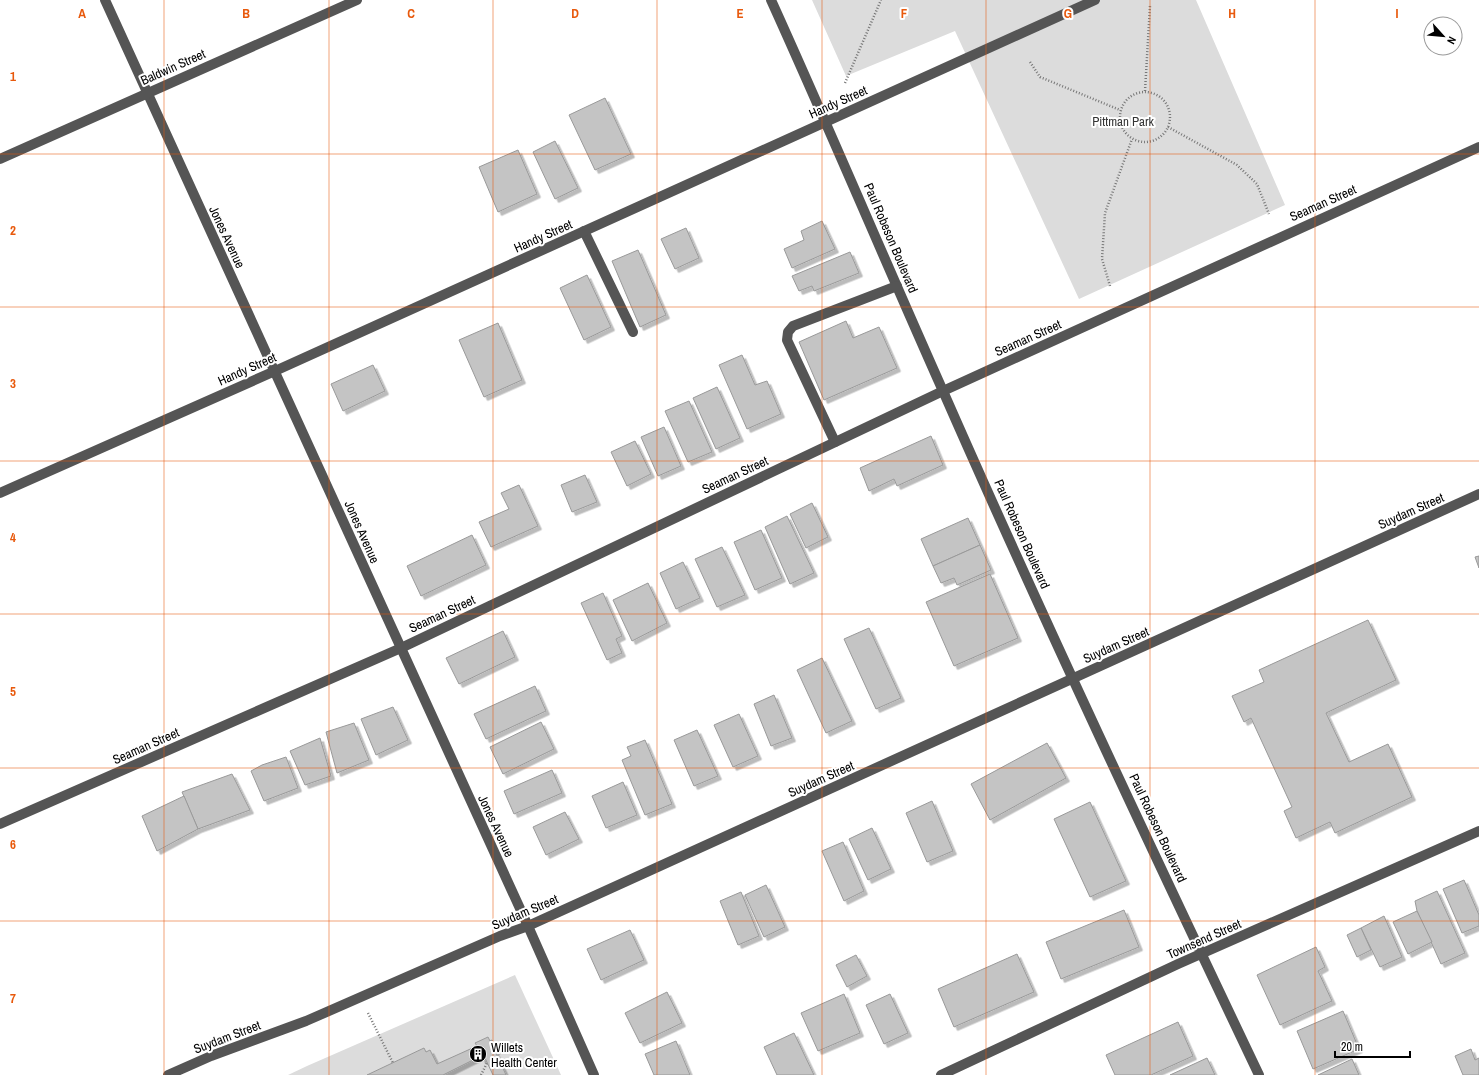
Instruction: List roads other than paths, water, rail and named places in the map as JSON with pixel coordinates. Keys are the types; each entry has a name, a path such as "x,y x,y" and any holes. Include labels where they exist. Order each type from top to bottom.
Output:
{"street":[{"name":"Jones Avenue","path":"105,0 528,926 594,1075"},
{"name":"Baldwin Street","path":"0,159 357,0"},
{"name":"Paul Robeson Boulevard","path":"771,0 826,122 942,391 1073,678 1259,1075"},
{"name":"Handy Street","path":"0,493 275,371 1095,0"},
{"name":"Seaman Street","path":"0,824 401,648 942,391 1479,147"},
{"path":"584,231 633,332"},
{"path":"835,442 787,340 788,332 793,326 897,286"},
{"name":"Suydam Street","path":"168,1075 211,1056 306,1021 500,936 528,926 1479,494"},
{"name":"Townsend Street","path":"941,1075 1201,954 1479,831"}],"place":[{"name":"Willets Health Center","path":"478,1054"}],"park label":[{"name":"Pittman Park","path":"1123,121"}]}
